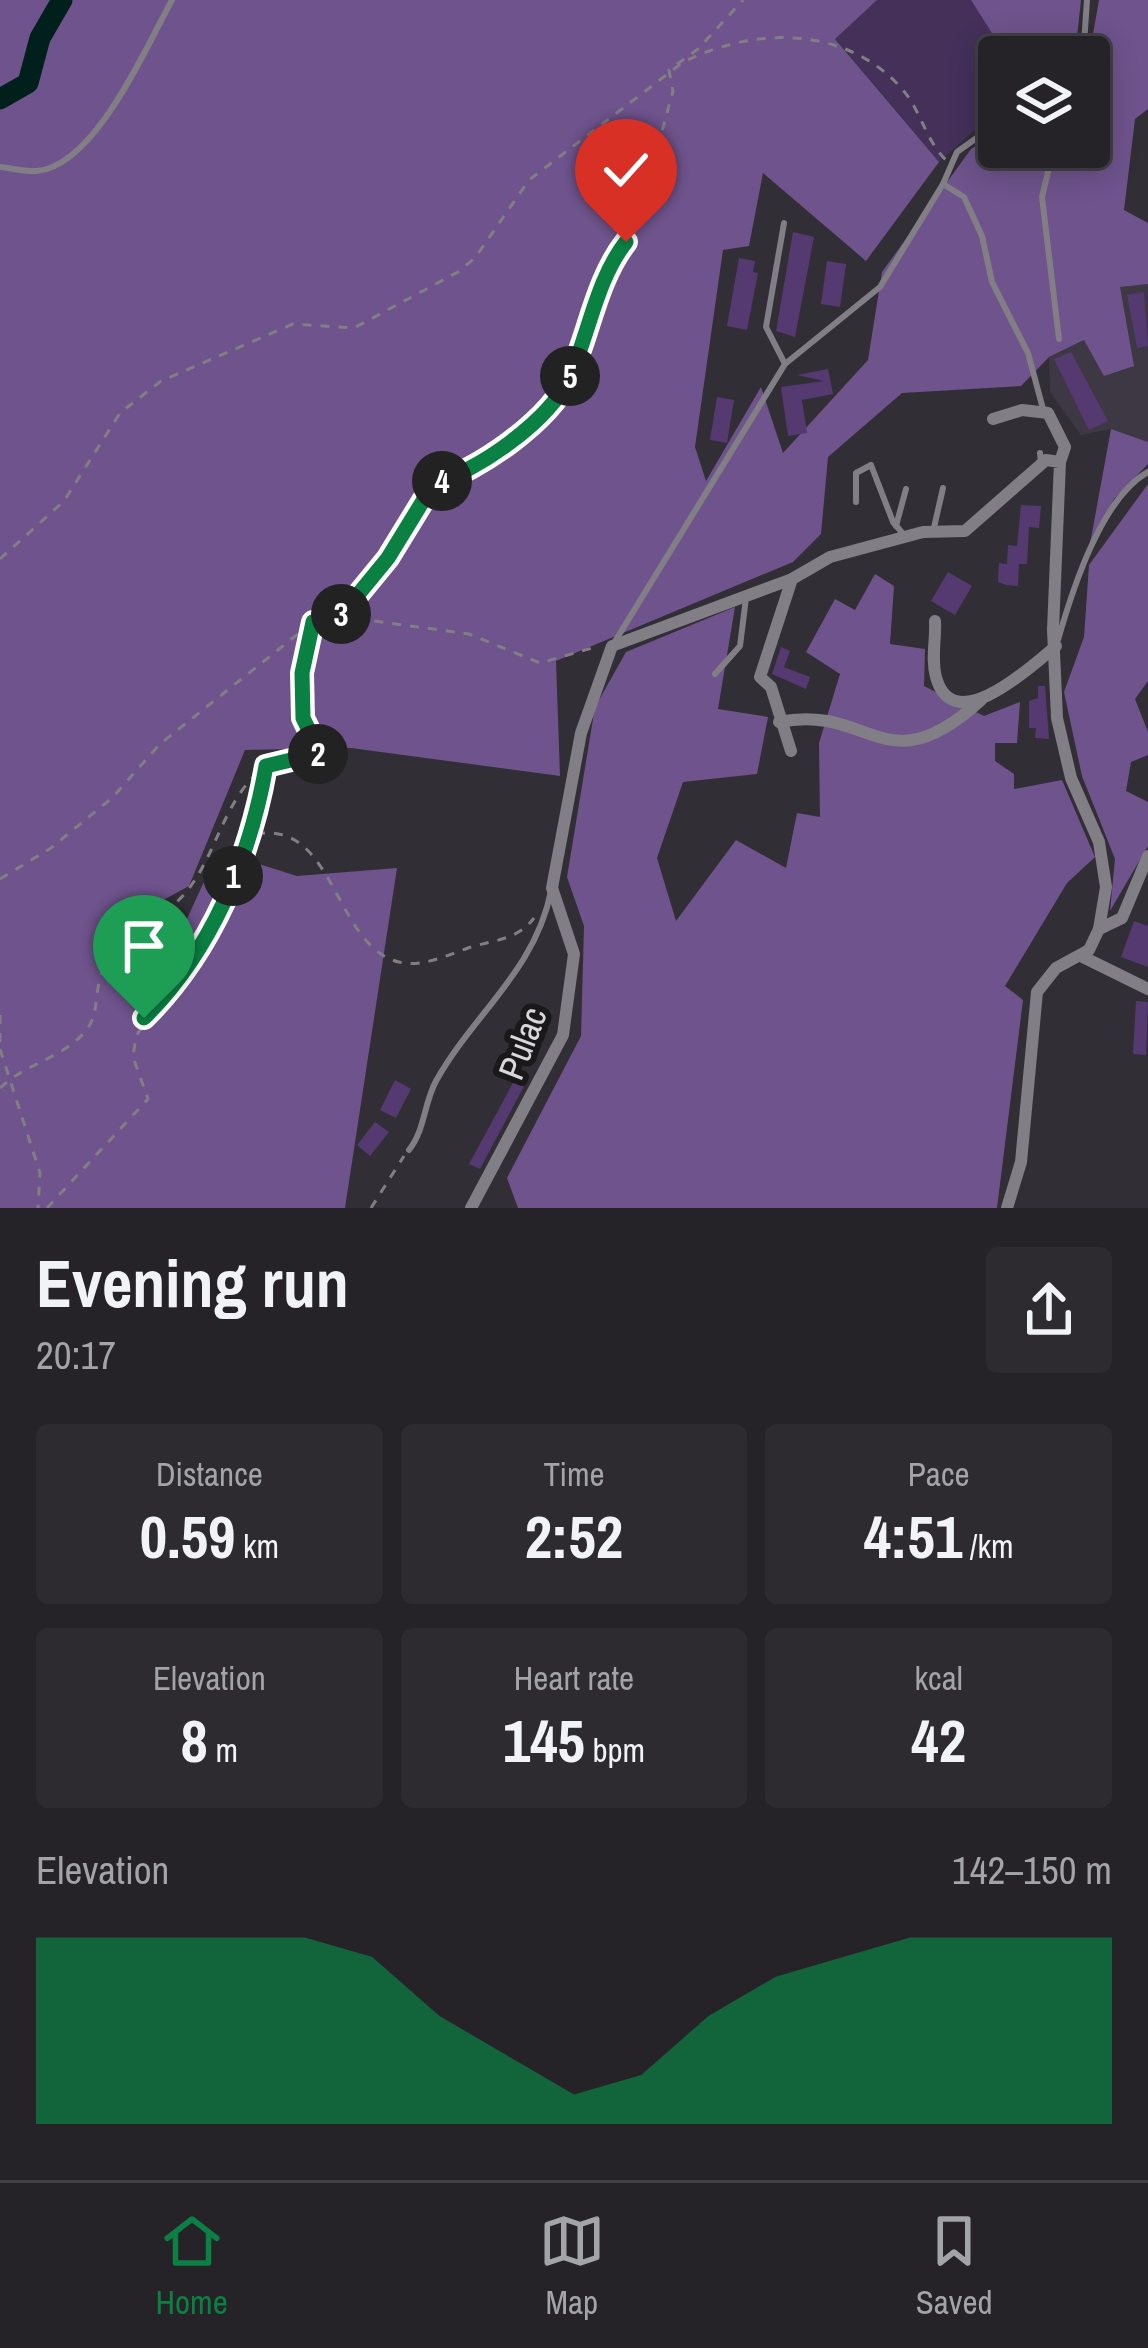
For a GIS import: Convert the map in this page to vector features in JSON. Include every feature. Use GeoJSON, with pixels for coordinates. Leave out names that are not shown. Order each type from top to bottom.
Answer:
{"type":"FeatureCollection","features":[{"type":"Feature","properties":{"kind":"street"},"geometry":{"type":"LineString","coordinates":[[993,419],[1042,409],[1054,418],[1065,447],[1060,461],[1056,646],[1061,743],[1107,873],[1100,929],[1083,957],[1056,968],[1037,992],[1021,1162],[1007,1208]]}},
{"type":"Feature","properties":{"kind":"street"},"geometry":{"type":"LineString","coordinates":[[552,888],[580,733],[613,646],[747,597],[830,557],[901,532],[965,531],[1041,458],[1060,461]]}},
{"type":"Feature","properties":{"kind":"street"},"geometry":{"type":"LineString","coordinates":[[791,751],[771,687],[760,677],[792,579]]}},
{"type":"Feature","properties":{"kind":"street"},"geometry":{"type":"LineString","coordinates":[[935,621],[933,659],[943,693],[957,701],[981,700]]}},
{"type":"Feature","properties":{"kind":"street"},"geometry":{"type":"LineString","coordinates":[[779,722],[811,716],[897,745],[954,725],[1056,646]]}},
{"type":"Feature","properties":{"kind":"street"},"geometry":{"type":"LineString","coordinates":[[1100,929],[1122,918],[1148,856]]}},
{"type":"Feature","properties":{"kind":"street","name":"Pulac"},"geometry":{"type":"LineString","coordinates":[[471,1208],[563,1035],[574,954],[552,888]]}},
{"type":"Feature","properties":{"kind":"street"},"geometry":{"type":"LineString","coordinates":[[1083,957],[1148,989]]}},
{"type":"Feature","properties":{"kind":"lane"},"geometry":{"type":"LineString","coordinates":[[0,167],[38,171],[65,161],[91,139],[172,0]]}},
{"type":"Feature","properties":{"kind":"lane"},"geometry":{"type":"LineString","coordinates":[[1085,36],[1087,0]]}},
{"type":"Feature","properties":{"kind":"lane"},"geometry":{"type":"LineString","coordinates":[[613,646],[785,364],[880,287],[943,184],[957,152],[978,137]]}},
{"type":"Feature","properties":{"kind":"lane"},"geometry":{"type":"LineString","coordinates":[[1049,168],[1042,197],[1059,339]]}},
{"type":"Feature","properties":{"kind":"lane"},"geometry":{"type":"LineString","coordinates":[[943,184],[964,197],[982,236],[992,282],[1028,352],[1042,409]]}},
{"type":"Feature","properties":{"kind":"lane"},"geometry":{"type":"LineString","coordinates":[[784,224],[766,326],[785,364]]}},
{"type":"Feature","properties":{"kind":"lane"},"geometry":{"type":"LineString","coordinates":[[856,502],[856,473],[871,465],[901,532]]}},
{"type":"Feature","properties":{"kind":"lane"},"geometry":{"type":"LineString","coordinates":[[1056,646],[1090,550],[1119,500],[1148,472]]}},
{"type":"Feature","properties":{"kind":"lane"},"geometry":{"type":"LineString","coordinates":[[933,532],[943,488]]}},
{"type":"Feature","properties":{"kind":"lane"},"geometry":{"type":"LineString","coordinates":[[901,532],[906,489]]}},
{"type":"Feature","properties":{"kind":"lane"},"geometry":{"type":"LineString","coordinates":[[715,674],[740,646],[747,597]]}},
{"type":"Feature","properties":{"kind":"lane"},"geometry":{"type":"LineString","coordinates":[[409,1150],[418,1140],[434,1085],[512,983],[543,931],[552,888]]}},
{"type":"Feature","properties":{"kind":"path"},"geometry":{"type":"LineString","coordinates":[[670,74],[743,0]]}},
{"type":"Feature","properties":{"kind":"path"},"geometry":{"type":"LineString","coordinates":[[0,559],[64,501],[120,413],[161,381],[293,324],[354,328],[458,272],[475,258],[529,180],[709,50],[754,38],[828,42],[860,55],[901,87],[952,165]]}},
{"type":"Feature","properties":{"kind":"path"},"geometry":{"type":"LineString","coordinates":[[338,619],[388,558],[434,483],[466,475],[493,458],[568,380],[626,242],[625,195],[658,146],[674,92],[670,74]]}},
{"type":"Feature","properties":{"kind":"path"},"geometry":{"type":"LineString","coordinates":[[0,879],[82,823],[160,744],[313,622],[338,619],[469,634],[540,663],[613,646]]}},
{"type":"Feature","properties":{"kind":"path"},"geometry":{"type":"LineString","coordinates":[[0,1088],[12,1076],[60,1054],[84,1032],[94,1018],[101,971],[121,941],[186,892],[247,781],[266,766],[320,753],[303,718],[302,673],[313,622]]}},
{"type":"Feature","properties":{"kind":"path"},"geometry":{"type":"LineString","coordinates":[[47,1208],[148,1099],[133,1057],[136,1036],[205,938],[254,835],[266,766]]}},
{"type":"Feature","properties":{"kind":"path"},"geometry":{"type":"LineString","coordinates":[[254,835],[267,832],[313,856],[347,917],[378,951],[399,963],[418,963],[523,933],[538,912]]}},
{"type":"Feature","properties":{"kind":"path"},"geometry":{"type":"LineString","coordinates":[[0,1016],[0,1046],[40,1173],[38,1208]]}},
{"type":"Feature","properties":{"kind":"path"},"geometry":{"type":"LineString","coordinates":[[371,1208],[409,1150]]}},
{"type":"Feature","properties":{"kind":"shaded area"},"geometry":{"type":"Polygon","coordinates":[[[0,0],[877,0],[835,39],[939,162],[866,261],[763,173],[749,246],[723,250],[695,447],[706,481],[761,387],[783,453],[868,360],[882,272],[971,149],[978,145],[978,168],[1110,168],[1110,36],[1093,36],[1099,0],[1148,0],[1148,109],[1135,119],[1124,210],[1148,223],[1148,284],[1120,287],[1134,366],[1104,376],[1084,340],[1049,357],[1021,386],[902,393],[828,457],[821,534],[793,562],[556,661],[560,776],[351,748],[245,750],[189,886],[114,927],[125,994],[186,921],[218,851],[297,876],[397,868],[345,1208],[0,1208],[0,0]]]}},
{"type":"Feature","properties":{"kind":"shaded area"},"geometry":{"type":"Polygon","coordinates":[[[877,0],[971,0],[994,36],[978,36],[978,127],[939,162],[835,38],[877,0]]]}},
{"type":"Feature","properties":{"kind":"shaded area"},"geometry":{"type":"Polygon","coordinates":[[[971,0],[1081,0],[1077,36],[994,36],[971,0]]]}},
{"type":"Feature","properties":{"kind":"shaded area"},"geometry":{"type":"Polygon","coordinates":[[[1148,284],[1148,442],[1111,429],[1081,435],[1050,392],[1049,357],[1085,340],[1120,287],[1148,284]]]}},
{"type":"Feature","properties":{"kind":"shaded area"},"geometry":{"type":"Polygon","coordinates":[[[1111,429],[1148,442],[1148,464],[1114,499],[1090,544],[1111,429]]]}},
{"type":"Feature","properties":{"kind":"shaded area"},"geometry":{"type":"Polygon","coordinates":[[[1148,484],[1148,681],[1135,699],[1148,732],[1148,755],[1131,762],[1126,791],[1148,802],[1148,846],[1110,911],[1115,859],[1082,776],[1064,692],[1084,637],[1089,565],[1148,484]]]}},
{"type":"Feature","properties":{"kind":"shaded area"},"geometry":{"type":"Polygon","coordinates":[[[875,574],[894,586],[890,644],[925,649],[924,686],[984,716],[1020,702],[1017,743],[995,743],[995,761],[1014,774],[1014,789],[1062,780],[1095,857],[1067,883],[1005,986],[1023,1000],[997,1208],[518,1208],[507,1178],[581,1036],[584,926],[567,877],[595,707],[626,652],[735,607],[718,709],[768,717],[757,774],[683,782],[657,858],[676,921],[736,840],[786,868],[797,813],[820,817],[819,743],[840,674],[806,652],[835,599],[855,610],[875,574]]]}},
{"type":"Feature","properties":{"kind":"building"},"geometry":{"type":"Polygon","coordinates":[[[793,232],[814,237],[795,337],[776,331],[793,232]]]}},
{"type":"Feature","properties":{"kind":"building"},"geometry":{"type":"Polygon","coordinates":[[[739,258],[755,261],[753,272],[758,273],[747,330],[727,326],[739,258]]]}},
{"type":"Feature","properties":{"kind":"building"},"geometry":{"type":"Polygon","coordinates":[[[827,261],[846,264],[840,307],[821,304],[827,261]]]}},
{"type":"Feature","properties":{"kind":"building"},"geometry":{"type":"Polygon","coordinates":[[[1144,292],[1148,346],[1137,348],[1127,295],[1144,292]]]}},
{"type":"Feature","properties":{"kind":"building"},"geometry":{"type":"Polygon","coordinates":[[[1071,352],[1108,421],[1089,430],[1054,359],[1071,352]]]}},
{"type":"Feature","properties":{"kind":"building"},"geometry":{"type":"Polygon","coordinates":[[[828,369],[833,394],[802,400],[807,433],[788,436],[781,387],[824,381],[797,375],[828,369]]]}},
{"type":"Feature","properties":{"kind":"building"},"geometry":{"type":"Polygon","coordinates":[[[717,397],[734,400],[727,443],[710,440],[717,397]]]}},
{"type":"Feature","properties":{"kind":"building"},"geometry":{"type":"Polygon","coordinates":[[[1021,505],[1041,506],[1039,528],[1029,527],[1027,564],[1019,564],[1018,586],[1006,585],[998,582],[999,563],[1007,564],[1008,545],[1017,546],[1021,505]]]}},
{"type":"Feature","properties":{"kind":"building"},"geometry":{"type":"Polygon","coordinates":[[[948,572],[972,586],[955,615],[931,601],[948,572]]]}},
{"type":"Feature","properties":{"kind":"building"},"geometry":{"type":"Polygon","coordinates":[[[781,647],[790,651],[784,667],[810,677],[806,689],[772,674],[781,647]]]}},
{"type":"Feature","properties":{"kind":"building"},"geometry":{"type":"Polygon","coordinates":[[[1038,686],[1045,686],[1049,739],[1035,738],[1036,728],[1029,728],[1029,701],[1038,698],[1038,686]]]}},
{"type":"Feature","properties":{"kind":"building"},"geometry":{"type":"Polygon","coordinates":[[[1134,921],[1148,926],[1148,967],[1121,957],[1134,921]]]}},
{"type":"Feature","properties":{"kind":"building"},"geometry":{"type":"Polygon","coordinates":[[[1136,1001],[1148,1002],[1146,1055],[1133,1054],[1136,1001]]]}},
{"type":"Feature","properties":{"kind":"building"},"geometry":{"type":"Polygon","coordinates":[[[395,1080],[411,1089],[396,1118],[380,1110],[395,1080]]]}},
{"type":"Feature","properties":{"kind":"building"},"geometry":{"type":"Polygon","coordinates":[[[514,1081],[524,1086],[480,1169],[469,1164],[514,1081]]]}},
{"type":"Feature","properties":{"kind":"building"},"geometry":{"type":"Polygon","coordinates":[[[375,1122],[389,1132],[370,1156],[357,1145],[375,1122]]]}},
{"type":"Feature","properties":{"kind":"waterway"},"geometry":{"type":"LineString","coordinates":[[0,99],[28,83],[40,38],[62,0]]}},
{"type":"Feature","properties":{"kind":"route"},"geometry":{"type":"LineString","coordinates":[[144,1018],[181,978],[205,938],[254,835],[266,766],[320,753],[303,718],[302,673],[313,622],[338,619],[379,572],[434,483],[466,475],[493,458],[556,398],[626,242]]}}]}
